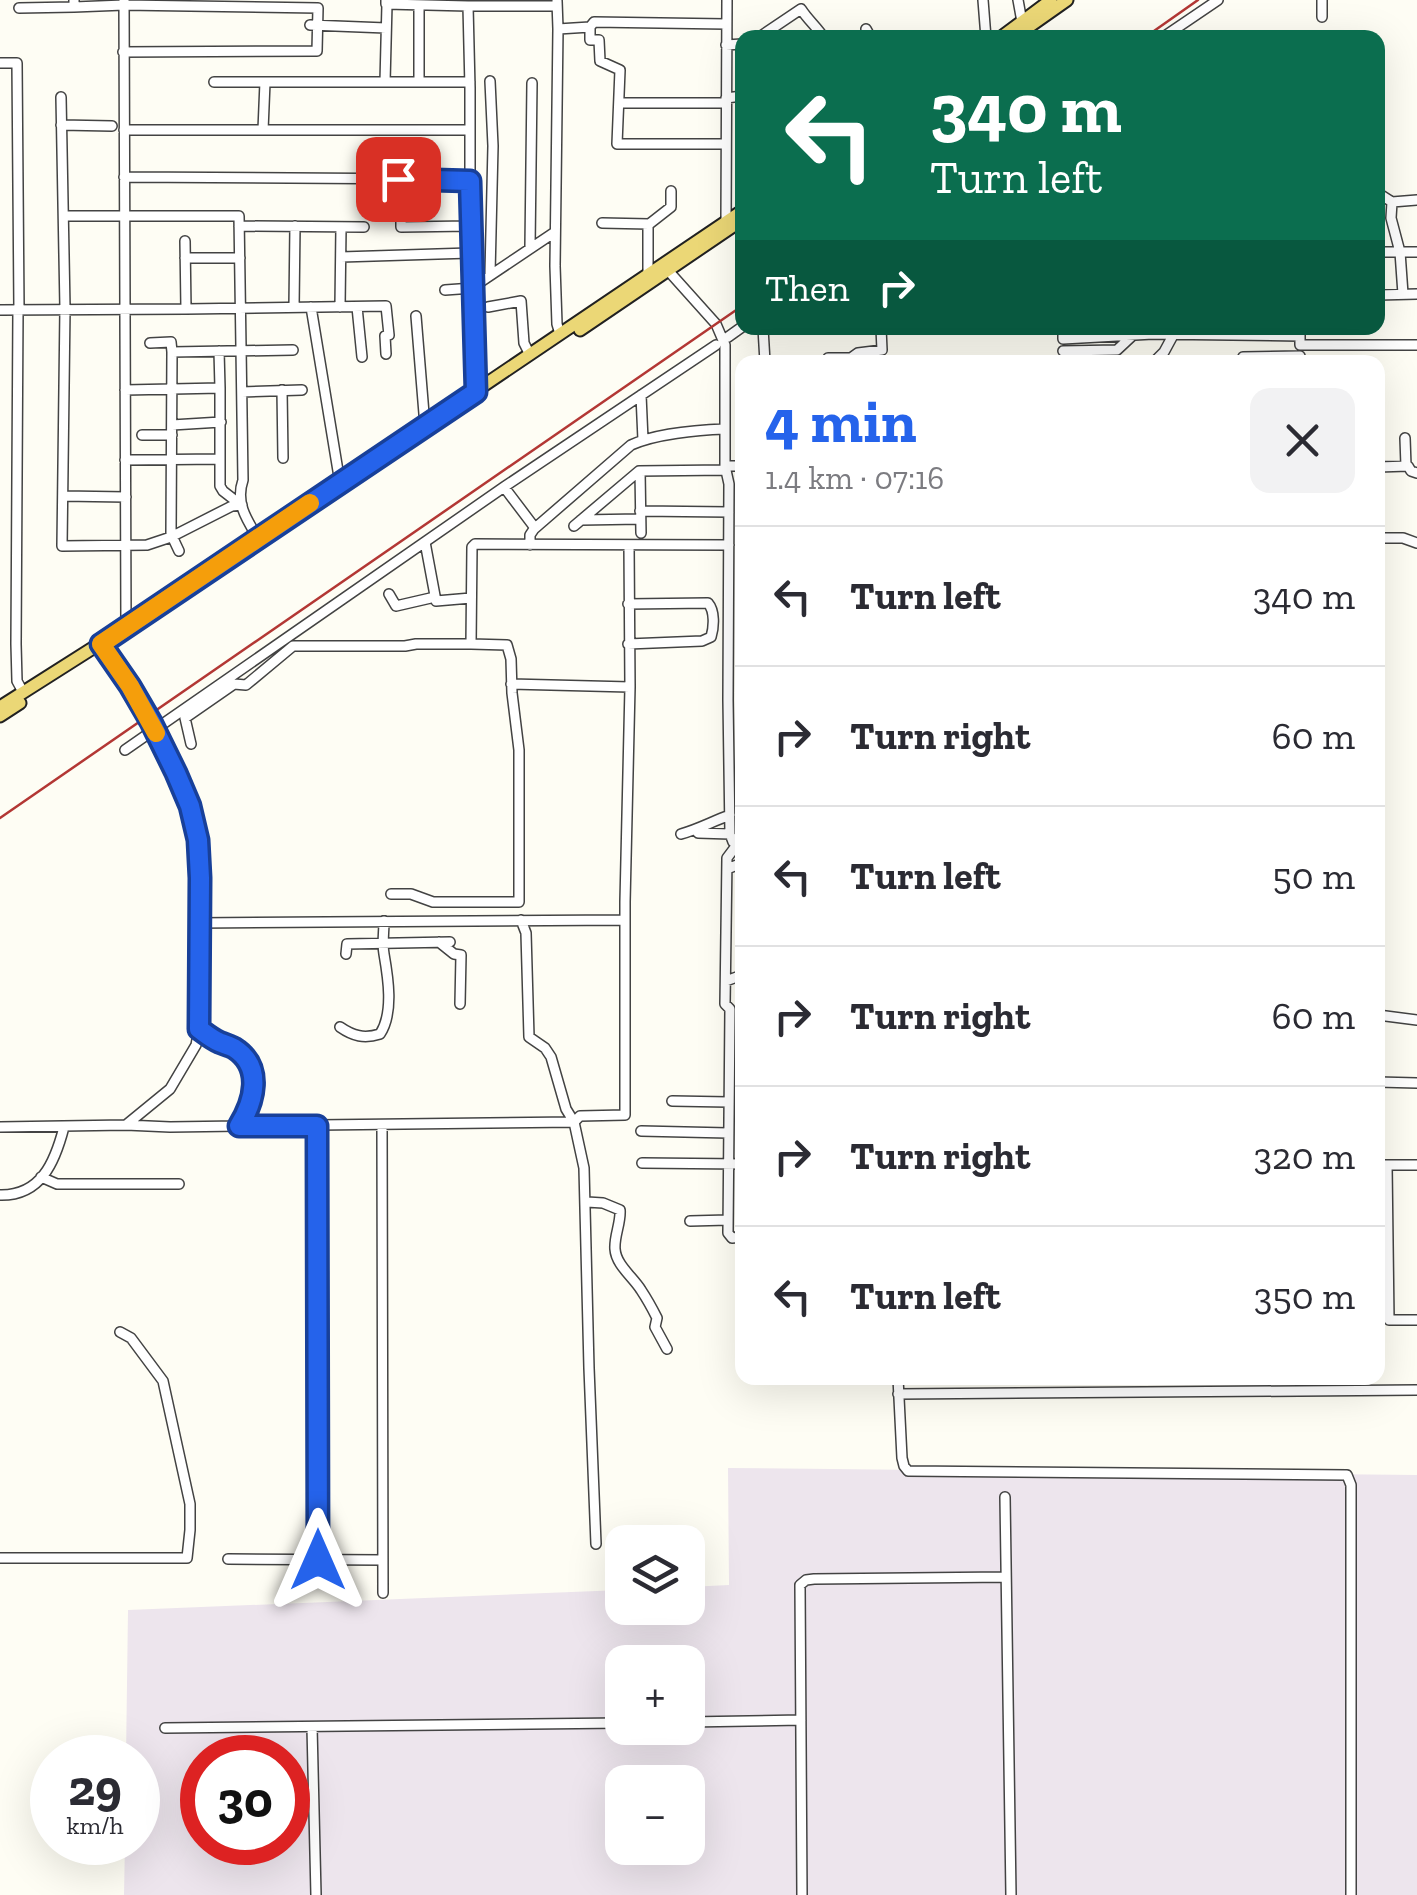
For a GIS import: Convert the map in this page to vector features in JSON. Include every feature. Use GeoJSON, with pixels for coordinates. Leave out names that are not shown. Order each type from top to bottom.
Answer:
{"type":"FeatureCollection","features":[{"type":"Feature","properties":{"kind":"main road"},"geometry":{"type":"LineString","coordinates":[[1011,30],[1051,0]]}},
{"type":"Feature","properties":{"kind":"main road"},"geometry":{"type":"LineString","coordinates":[[1024,30],[1067,0]]}},
{"type":"Feature","properties":{"kind":"main road"},"geometry":{"type":"LineString","coordinates":[[0,708],[103,646],[249,549],[648,273],[666,267],[735,215]]}},
{"type":"Feature","properties":{"kind":"main road"},"geometry":{"type":"LineString","coordinates":[[0,708],[103,646],[126,627],[249,549],[258,538],[735,224]]}},
{"type":"Feature","properties":{"kind":"street"},"geometry":{"type":"LineString","coordinates":[[726,0],[726,222]]}},
{"type":"Feature","properties":{"kind":"street"},"geometry":{"type":"LineString","coordinates":[[984,0],[986,30]]}},
{"type":"Feature","properties":{"kind":"street"},"geometry":{"type":"LineString","coordinates":[[1018,0],[1022,22]]}},
{"type":"Feature","properties":{"kind":"street"},"geometry":{"type":"LineString","coordinates":[[1174,30],[1218,0]]}},
{"type":"Feature","properties":{"kind":"street"},"geometry":{"type":"LineString","coordinates":[[1322,0],[1322,17]]}},
{"type":"Feature","properties":{"kind":"street"},"geometry":{"type":"LineString","coordinates":[[124,2],[126,627]]}},
{"type":"Feature","properties":{"kind":"street"},"geometry":{"type":"LineString","coordinates":[[19,8],[124,2],[262,3],[318,8],[314,25],[317,51],[124,52]]}},
{"type":"Feature","properties":{"kind":"street"},"geometry":{"type":"LineString","coordinates":[[386,82],[386,2],[468,6],[557,3],[555,232],[560,334]]}},
{"type":"Feature","properties":{"kind":"street"},"geometry":{"type":"LineString","coordinates":[[767,30],[798,4],[820,30]]}},
{"type":"Feature","properties":{"kind":"street"},"geometry":{"type":"LineString","coordinates":[[419,5],[419,82]]}},
{"type":"Feature","properties":{"kind":"street"},"geometry":{"type":"LineString","coordinates":[[468,6],[470,253],[476,392]]}},
{"type":"Feature","properties":{"kind":"street"},"geometry":{"type":"LineString","coordinates":[[725,144],[618,144],[620,70],[600,61],[599,40],[590,40],[590,27],[594,22],[726,24]]}},
{"type":"Feature","properties":{"kind":"street"},"geometry":{"type":"LineString","coordinates":[[314,25],[386,28]]}},
{"type":"Feature","properties":{"kind":"street"},"geometry":{"type":"LineString","coordinates":[[558,29],[590,27]]}},
{"type":"Feature","properties":{"kind":"street"},"geometry":{"type":"LineString","coordinates":[[726,45],[735,44]]}},
{"type":"Feature","properties":{"kind":"street"},"geometry":{"type":"LineString","coordinates":[[0,63],[17,63],[16,644],[17,681],[23,692]]}},
{"type":"Feature","properties":{"kind":"street"},"geometry":{"type":"LineString","coordinates":[[490,81],[490,274]]}},
{"type":"Feature","properties":{"kind":"street"},"geometry":{"type":"LineString","coordinates":[[214,82],[470,82]]}},
{"type":"Feature","properties":{"kind":"street"},"geometry":{"type":"LineString","coordinates":[[262,130],[264,82]]}},
{"type":"Feature","properties":{"kind":"street"},"geometry":{"type":"LineString","coordinates":[[530,247],[532,83]]}},
{"type":"Feature","properties":{"kind":"street"},"geometry":{"type":"LineString","coordinates":[[62,97],[62,546],[141,546],[172,537],[232,506],[242,506]]}},
{"type":"Feature","properties":{"kind":"street"},"geometry":{"type":"LineString","coordinates":[[618,103],[735,98]]}},
{"type":"Feature","properties":{"kind":"street"},"geometry":{"type":"LineString","coordinates":[[62,125],[112,126]]}},
{"type":"Feature","properties":{"kind":"street"},"geometry":{"type":"LineString","coordinates":[[124,130],[470,130]]}},
{"type":"Feature","properties":{"kind":"street"},"geometry":{"type":"LineString","coordinates":[[124,178],[470,181]]}},
{"type":"Feature","properties":{"kind":"street"},"geometry":{"type":"LineString","coordinates":[[602,223],[649,224],[671,207],[672,190]]}},
{"type":"Feature","properties":{"kind":"street"},"geometry":{"type":"LineString","coordinates":[[401,197],[401,226],[470,226]]}},
{"type":"Feature","properties":{"kind":"street"},"geometry":{"type":"LineString","coordinates":[[1385,198],[1392,202]]}},
{"type":"Feature","properties":{"kind":"street"},"geometry":{"type":"LineString","coordinates":[[1385,202],[1417,200]]}},
{"type":"Feature","properties":{"kind":"street"},"geometry":{"type":"LineString","coordinates":[[1392,202],[1403,294]]}},
{"type":"Feature","properties":{"kind":"street"},"geometry":{"type":"LineString","coordinates":[[64,216],[239,216],[243,480],[240,490],[245,515],[258,538]]}},
{"type":"Feature","properties":{"kind":"street"},"geometry":{"type":"LineString","coordinates":[[648,273],[649,224]]}},
{"type":"Feature","properties":{"kind":"street"},"geometry":{"type":"LineString","coordinates":[[239,226],[364,227]]}},
{"type":"Feature","properties":{"kind":"street"},"geometry":{"type":"LineString","coordinates":[[294,307],[295,226]]}},
{"type":"Feature","properties":{"kind":"street"},"geometry":{"type":"LineString","coordinates":[[340,307],[342,226]]}},
{"type":"Feature","properties":{"kind":"street"},"geometry":{"type":"LineString","coordinates":[[444,290],[473,288],[555,232]]}},
{"type":"Feature","properties":{"kind":"street"},"geometry":{"type":"LineString","coordinates":[[185,241],[186,308]]}},
{"type":"Feature","properties":{"kind":"street"},"geometry":{"type":"LineString","coordinates":[[1385,252],[1417,252]]}},
{"type":"Feature","properties":{"kind":"street"},"geometry":{"type":"LineString","coordinates":[[341,257],[470,253]]}},
{"type":"Feature","properties":{"kind":"street"},"geometry":{"type":"LineString","coordinates":[[186,258],[240,258]]}},
{"type":"Feature","properties":{"kind":"street"},"geometry":{"type":"LineString","coordinates":[[666,267],[716,324],[725,345],[730,834],[735,842]]}},
{"type":"Feature","properties":{"kind":"street"},"geometry":{"type":"LineString","coordinates":[[1385,295],[1417,294]]}},
{"type":"Feature","properties":{"kind":"street"},"geometry":{"type":"LineString","coordinates":[[488,307],[521,300],[524,343],[530,355]]}},
{"type":"Feature","properties":{"kind":"street"},"geometry":{"type":"LineString","coordinates":[[356,306],[362,357]]}},
{"type":"Feature","properties":{"kind":"street"},"geometry":{"type":"LineString","coordinates":[[0,310],[386,306],[386,354]]}},
{"type":"Feature","properties":{"kind":"street"},"geometry":{"type":"LineString","coordinates":[[311,307],[342,485]]}},
{"type":"Feature","properties":{"kind":"street"},"geometry":{"type":"LineString","coordinates":[[416,316],[426,426]]}},
{"type":"Feature","properties":{"kind":"street"},"geometry":{"type":"LineString","coordinates":[[728,337],[735,332]]}},
{"type":"Feature","properties":{"kind":"street"},"geometry":{"type":"LineString","coordinates":[[856,355],[882,350],[881,335]]}},
{"type":"Feature","properties":{"kind":"street"},"geometry":{"type":"LineString","coordinates":[[1062,355],[1063,335]]}},
{"type":"Feature","properties":{"kind":"street"},"geometry":{"type":"LineString","coordinates":[[1063,345],[1141,335]]}},
{"type":"Feature","properties":{"kind":"street"},"geometry":{"type":"LineString","coordinates":[[1236,335],[1300,345],[1417,345]]}},
{"type":"Feature","properties":{"kind":"street"},"geometry":{"type":"LineString","coordinates":[[150,342],[172,342],[172,537],[178,551]]}},
{"type":"Feature","properties":{"kind":"street"},"geometry":{"type":"LineString","coordinates":[[125,750],[716,344]]}},
{"type":"Feature","properties":{"kind":"street"},"geometry":{"type":"LineString","coordinates":[[1253,355],[1300,345]]}},
{"type":"Feature","properties":{"kind":"street"},"geometry":{"type":"LineString","coordinates":[[172,352],[293,350]]}},
{"type":"Feature","properties":{"kind":"street"},"geometry":{"type":"LineString","coordinates":[[219,351],[220,486],[242,506]]}},
{"type":"Feature","properties":{"kind":"street"},"geometry":{"type":"LineString","coordinates":[[264,351],[264,365]]}},
{"type":"Feature","properties":{"kind":"street"},"geometry":{"type":"LineString","coordinates":[[125,390],[220,388]]}},
{"type":"Feature","properties":{"kind":"street"},"geometry":{"type":"LineString","coordinates":[[282,390],[283,458]]}},
{"type":"Feature","properties":{"kind":"street"},"geometry":{"type":"LineString","coordinates":[[242,392],[302,390]]}},
{"type":"Feature","properties":{"kind":"street"},"geometry":{"type":"LineString","coordinates":[[642,395],[643,440]]}},
{"type":"Feature","properties":{"kind":"street"},"geometry":{"type":"LineString","coordinates":[[142,435],[221,424],[242,426]]}},
{"type":"Feature","properties":{"kind":"street"},"geometry":{"type":"LineString","coordinates":[[530,545],[530,535],[536,528],[630,445],[724,429]]}},
{"type":"Feature","properties":{"kind":"street"},"geometry":{"type":"LineString","coordinates":[[1405,438],[1406,466]]}},
{"type":"Feature","properties":{"kind":"street"},"geometry":{"type":"LineString","coordinates":[[125,460],[220,459]]}},
{"type":"Feature","properties":{"kind":"street"},"geometry":{"type":"LineString","coordinates":[[1385,467],[1406,466],[1417,473]]}},
{"type":"Feature","properties":{"kind":"street"},"geometry":{"type":"LineString","coordinates":[[729,512],[640,515],[577,523],[640,470],[735,467]]}},
{"type":"Feature","properties":{"kind":"street"},"geometry":{"type":"LineString","coordinates":[[640,470],[641,532]]}},
{"type":"Feature","properties":{"kind":"street"},"geometry":{"type":"LineString","coordinates":[[504,487],[536,528]]}},
{"type":"Feature","properties":{"kind":"street"},"geometry":{"type":"LineString","coordinates":[[63,496],[126,497]]}},
{"type":"Feature","properties":{"kind":"street"},"geometry":{"type":"LineString","coordinates":[[1385,538],[1404,538],[1417,548]]}},
{"type":"Feature","properties":{"kind":"street"},"geometry":{"type":"LineString","coordinates":[[425,542],[436,601],[472,598]]}},
{"type":"Feature","properties":{"kind":"street"},"geometry":{"type":"LineString","coordinates":[[471,644],[475,544],[729,545]]}},
{"type":"Feature","properties":{"kind":"street"},"geometry":{"type":"LineString","coordinates":[[0,1128],[574,1122],[580,1116],[625,1116],[628,545]]}},
{"type":"Feature","properties":{"kind":"street"},"geometry":{"type":"LineString","coordinates":[[389,594],[396,606],[435,597]]}},
{"type":"Feature","properties":{"kind":"street"},"geometry":{"type":"LineString","coordinates":[[628,604],[708,603],[712,610],[712,633],[708,640],[628,644]]}},
{"type":"Feature","properties":{"kind":"street"},"geometry":{"type":"LineString","coordinates":[[191,744],[185,718],[234,684],[246,685],[293,646],[507,645],[519,750],[519,902],[432,902],[411,894],[390,894]]}},
{"type":"Feature","properties":{"kind":"street"},"geometry":{"type":"LineString","coordinates":[[103,646],[151,722],[190,806],[198,840],[200,878],[196,1045],[170,1089],[126,1125]]}},
{"type":"Feature","properties":{"kind":"street"},"geometry":{"type":"LineString","coordinates":[[512,684],[630,688]]}},
{"type":"Feature","properties":{"kind":"street"},"geometry":{"type":"LineString","coordinates":[[728,700],[735,700]]}},
{"type":"Feature","properties":{"kind":"street"},"geometry":{"type":"LineString","coordinates":[[730,814],[684,833],[730,834]]}},
{"type":"Feature","properties":{"kind":"street"},"geometry":{"type":"LineString","coordinates":[[735,853],[727,858],[725,1004],[730,1009],[728,1233],[735,1238]]}},
{"type":"Feature","properties":{"kind":"street"},"geometry":{"type":"LineString","coordinates":[[727,869],[735,866]]}},
{"type":"Feature","properties":{"kind":"street"},"geometry":{"type":"LineString","coordinates":[[521,920],[526,934],[529,1038],[551,1058],[566,1109],[574,1122],[584,1168],[596,1544]]}},
{"type":"Feature","properties":{"kind":"street"},"geometry":{"type":"LineString","coordinates":[[198,923],[625,920]]}},
{"type":"Feature","properties":{"kind":"street"},"geometry":{"type":"LineString","coordinates":[[340,1027],[364,1037],[380,1034],[385,1026],[388,983],[384,922]]}},
{"type":"Feature","properties":{"kind":"street"},"geometry":{"type":"LineString","coordinates":[[346,954],[347,944],[444,942],[454,954],[460,955],[460,1004]]}},
{"type":"Feature","properties":{"kind":"street"},"geometry":{"type":"LineString","coordinates":[[726,981],[735,978]]}},
{"type":"Feature","properties":{"kind":"street"},"geometry":{"type":"LineString","coordinates":[[1385,1016],[1417,1020]]}},
{"type":"Feature","properties":{"kind":"street"},"geometry":{"type":"LineString","coordinates":[[199,1029],[234,1048],[252,1072],[250,1108],[239,1126]]}},
{"type":"Feature","properties":{"kind":"street"},"geometry":{"type":"LineString","coordinates":[[729,1069],[735,1069]]}},
{"type":"Feature","properties":{"kind":"street"},"geometry":{"type":"LineString","coordinates":[[1385,1082],[1417,1083]]}},
{"type":"Feature","properties":{"kind":"street"},"geometry":{"type":"LineString","coordinates":[[672,1102],[728,1102]]}},
{"type":"Feature","properties":{"kind":"street"},"geometry":{"type":"LineString","coordinates":[[382,1125],[383,1593]]}},
{"type":"Feature","properties":{"kind":"street"},"geometry":{"type":"LineString","coordinates":[[317,1126],[318,1579]]}},
{"type":"Feature","properties":{"kind":"street"},"geometry":{"type":"LineString","coordinates":[[0,1194],[20,1194],[35,1185],[57,1153],[64,1127]]}},
{"type":"Feature","properties":{"kind":"street"},"geometry":{"type":"LineString","coordinates":[[641,1131],[728,1133]]}},
{"type":"Feature","properties":{"kind":"street"},"geometry":{"type":"LineString","coordinates":[[642,1163],[735,1164]]}},
{"type":"Feature","properties":{"kind":"street"},"geometry":{"type":"LineString","coordinates":[[1385,1165],[1417,1165]]}},
{"type":"Feature","properties":{"kind":"street"},"geometry":{"type":"LineString","coordinates":[[42,1177],[58,1184],[179,1184]]}},
{"type":"Feature","properties":{"kind":"street"},"geometry":{"type":"LineString","coordinates":[[586,1202],[620,1210],[617,1260],[657,1318],[656,1328],[667,1349]]}},
{"type":"Feature","properties":{"kind":"street"},"geometry":{"type":"LineString","coordinates":[[690,1220],[728,1220]]}},
{"type":"Feature","properties":{"kind":"street"},"geometry":{"type":"LineString","coordinates":[[1385,1320],[1417,1320]]}},
{"type":"Feature","properties":{"kind":"street"},"geometry":{"type":"LineString","coordinates":[[0,1558],[187,1558],[190,1504],[163,1381],[131,1338],[120,1332]]}},
{"type":"Feature","properties":{"kind":"street"},"geometry":{"type":"LineString","coordinates":[[898,1385],[902,1458],[908,1471],[1346,1476],[1351,1485],[1351,1895]]}},
{"type":"Feature","properties":{"kind":"street"},"geometry":{"type":"LineString","coordinates":[[898,1394],[1417,1390]]}},
{"type":"Feature","properties":{"kind":"street"},"geometry":{"type":"LineString","coordinates":[[1005,1497],[1011,1895]]}},
{"type":"Feature","properties":{"kind":"street"},"geometry":{"type":"LineString","coordinates":[[228,1559],[383,1560]]}},
{"type":"Feature","properties":{"kind":"street"},"geometry":{"type":"LineString","coordinates":[[802,1895],[800,1585],[806,1580],[1006,1577]]}},
{"type":"Feature","properties":{"kind":"street"},"geometry":{"type":"LineString","coordinates":[[705,1722],[801,1720]]}},
{"type":"Feature","properties":{"kind":"street"},"geometry":{"type":"LineString","coordinates":[[165,1728],[605,1722]]}},
{"type":"Feature","properties":{"kind":"street"},"geometry":{"type":"LineString","coordinates":[[312,1726],[316,1895]]}},
{"type":"Feature","properties":{"kind":"shaded area"},"geometry":{"type":"Polygon","coordinates":[[[728,1468],[1417,1475],[1417,1895],[124,1895],[125,1865],[160,1865],[160,1735],[126,1735],[128,1610],[605,1591],[605,1625],[705,1625],[705,1586],[729,1585],[728,1468]]]}},
{"type":"Feature","properties":{"kind":"railway"},"geometry":{"type":"LineString","coordinates":[[1155,30],[1198,0]]}},
{"type":"Feature","properties":{"kind":"railway"},"geometry":{"type":"LineString","coordinates":[[0,818],[735,311]]}},
{"type":"Feature","properties":{"kind":"slow traffic"},"geometry":{"type":"LineString","coordinates":[[156,733],[101,644],[310,503]]}},
{"type":"Feature","properties":{"kind":"route"},"geometry":{"type":"LineString","coordinates":[[318,1560],[317,1126],[239,1126],[250,1108],[252,1072],[234,1048],[199,1029],[200,878],[198,840],[190,806],[151,722],[101,644],[476,392],[470,181],[398,179]]}}]}
